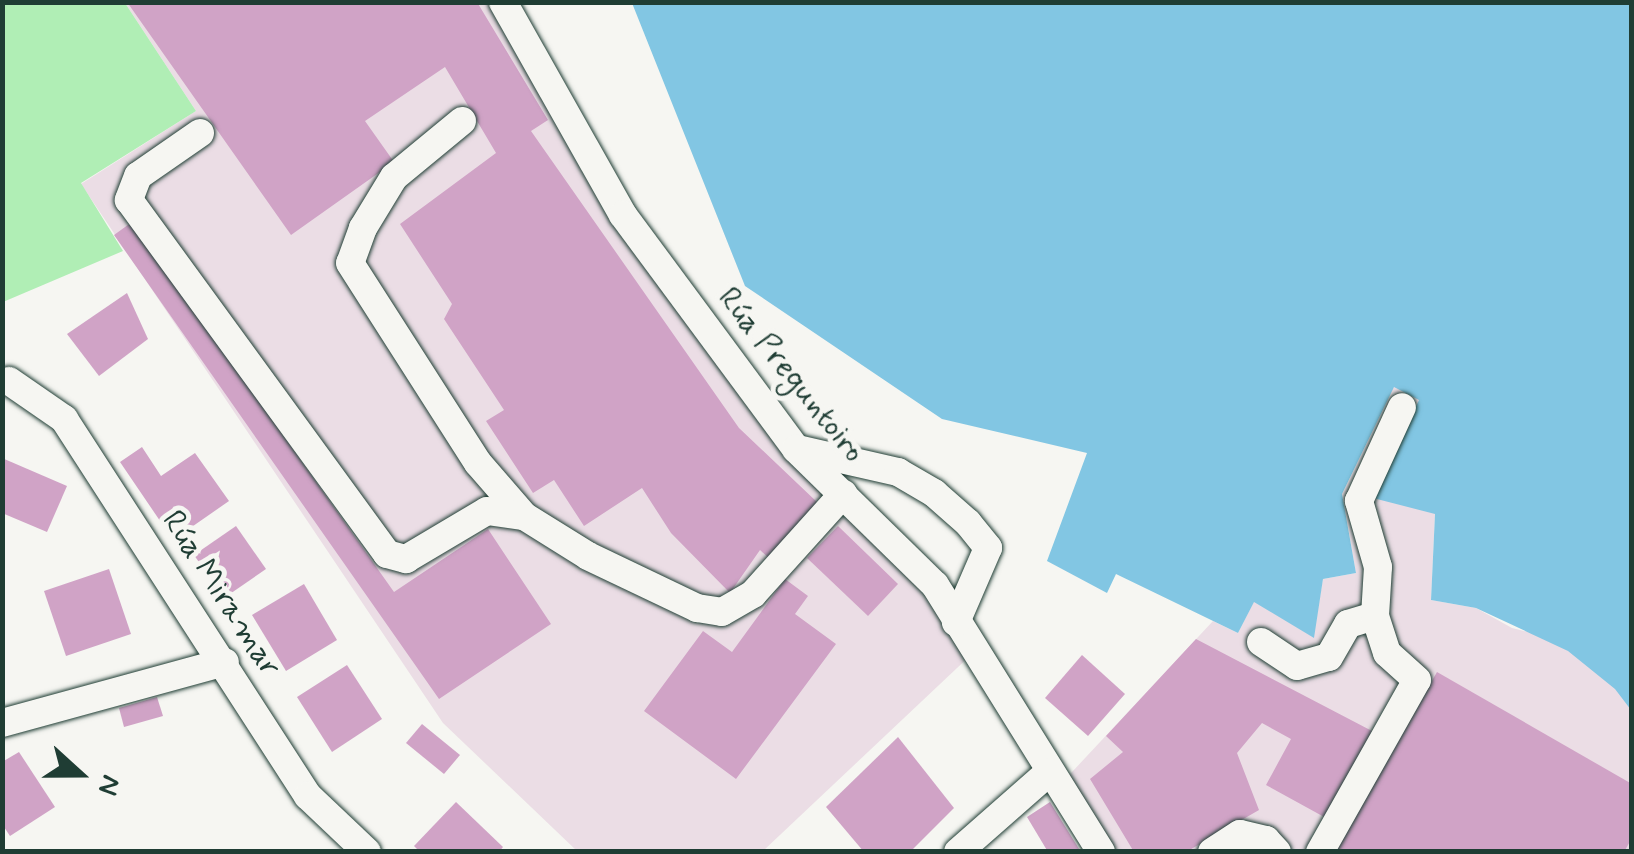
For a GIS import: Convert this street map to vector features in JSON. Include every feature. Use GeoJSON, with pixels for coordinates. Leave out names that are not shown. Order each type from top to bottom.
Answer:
{"type":"FeatureCollection","features":[{"type":"Feature","properties":{"kind":"street","name":"Rúa Preguntoiro"},"geometry":{"type":"LineString","coordinates":[[502,2],[623,215],[796,449],[936,585],[1100,852]]}},
{"type":"Feature","properties":{"kind":"street"},"geometry":{"type":"LineString","coordinates":[[462,120],[394,177],[363,228],[350,263],[478,463],[524,516],[588,556],[698,608],[722,612],[754,594],[843,494]]}},
{"type":"Feature","properties":{"kind":"street"},"geometry":{"type":"LineString","coordinates":[[200,133],[138,176],[129,200],[387,554],[406,559],[487,511],[524,516]]}},
{"type":"Feature","properties":{"kind":"street","name":"Rúa Miramar"},"geometry":{"type":"LineString","coordinates":[[5,375],[64,418],[308,796],[366,852]]}},
{"type":"Feature","properties":{"kind":"street"},"geometry":{"type":"LineString","coordinates":[[1320,852],[1417,680],[1387,654],[1375,616],[1378,568],[1360,501],[1402,407]]}},
{"type":"Feature","properties":{"kind":"street"},"geometry":{"type":"LineString","coordinates":[[796,449],[898,472],[934,493],[968,523],[988,548],[956,622]]}},
{"type":"Feature","properties":{"kind":"street"},"geometry":{"type":"LineString","coordinates":[[1261,642],[1298,666],[1330,657],[1348,624],[1375,616]]}},
{"type":"Feature","properties":{"kind":"street"},"geometry":{"type":"LineString","coordinates":[[2,723],[225,662]]}},
{"type":"Feature","properties":{"kind":"street"},"geometry":{"type":"LineString","coordinates":[[958,852],[1048,772]]}},
{"type":"Feature","properties":{"kind":"street"},"geometry":{"type":"LineString","coordinates":[[1212,852],[1240,834],[1266,840],[1277,852]]}},
{"type":"Feature","properties":{"kind":"shaded area"},"geometry":{"type":"Polygon","coordinates":[[[125,3],[503,3],[607,186],[796,449],[909,559],[974,652],[763,851],[577,851],[443,723],[81,184],[196,111],[125,3]]]}},
{"type":"Feature","properties":{"kind":"shaded area"},"geometry":{"type":"Polygon","coordinates":[[[1394,386],[1419,399],[1435,514],[1431,600],[1476,608],[1512,628],[1631,657],[1631,851],[1101,851],[1058,787],[1213,621],[1238,633],[1254,601],[1313,637],[1323,579],[1356,573],[1342,494],[1394,386]]]}},
{"type":"Feature","properties":{"kind":"green space"},"geometry":{"type":"Polygon","coordinates":[[[3,3],[125,3],[196,111],[81,183],[123,251],[3,302],[3,3]]]}},
{"type":"Feature","properties":{"kind":"water"},"geometry":{"type":"Polygon","coordinates":[[[632,3],[1631,3],[1631,710],[1615,689],[1568,651],[1476,608],[1431,600],[1435,514],[1373,498],[1419,400],[1394,387],[1342,494],[1356,573],[1323,579],[1314,638],[1254,602],[1238,633],[1116,574],[1107,593],[1047,561],[1087,453],[942,419],[745,286],[632,3]]]}},
{"type":"Feature","properties":{"kind":"building"},"geometry":{"type":"Polygon","coordinates":[[[127,2],[477,2],[548,120],[531,131],[739,428],[818,503],[773,562],[760,550],[730,593],[671,533],[642,488],[584,526],[554,480],[533,493],[486,421],[504,410],[444,319],[452,304],[400,224],[496,153],[445,67],[365,121],[394,162],[291,235],[127,2]]]}},
{"type":"Feature","properties":{"kind":"building"},"geometry":{"type":"Polygon","coordinates":[[[132,222],[394,592],[488,529],[551,624],[439,699],[114,235],[132,222]]]}},
{"type":"Feature","properties":{"kind":"building"},"geometry":{"type":"Polygon","coordinates":[[[127,293],[148,339],[99,376],[67,334],[127,293]]]}},
{"type":"Feature","properties":{"kind":"building"},"geometry":{"type":"Polygon","coordinates":[[[142,447],[161,476],[195,453],[229,501],[173,540],[120,462],[142,447]]]}},
{"type":"Feature","properties":{"kind":"building"},"geometry":{"type":"Polygon","coordinates":[[[2,458],[67,486],[47,532],[2,513],[2,458]]]}},
{"type":"Feature","properties":{"kind":"building"},"geometry":{"type":"Polygon","coordinates":[[[236,526],[266,569],[224,598],[194,555],[236,526]]]}},
{"type":"Feature","properties":{"kind":"building"},"geometry":{"type":"Polygon","coordinates":[[[838,526],[898,584],[868,616],[807,558],[838,526]]]}},
{"type":"Feature","properties":{"kind":"building"},"geometry":{"type":"Polygon","coordinates":[[[109,569],[131,634],[66,656],[44,591],[109,569]]]}},
{"type":"Feature","properties":{"kind":"building"},"geometry":{"type":"Polygon","coordinates":[[[785,579],[808,596],[795,614],[836,644],[736,779],[644,711],[703,631],[732,652],[785,579]]]}},
{"type":"Feature","properties":{"kind":"building"},"geometry":{"type":"Polygon","coordinates":[[[304,584],[337,640],[286,671],[252,615],[304,584]]]}},
{"type":"Feature","properties":{"kind":"building"},"geometry":{"type":"Polygon","coordinates":[[[1196,639],[1372,731],[1326,818],[1266,785],[1291,739],[1262,723],[1237,753],[1259,810],[1186,852],[1134,852],[1090,779],[1123,752],[1106,736],[1196,639]]]}},
{"type":"Feature","properties":{"kind":"building"},"geometry":{"type":"Polygon","coordinates":[[[1082,655],[1125,694],[1088,736],[1045,698],[1082,655]]]}},
{"type":"Feature","properties":{"kind":"building"},"geometry":{"type":"Polygon","coordinates":[[[347,665],[382,719],[332,752],[297,697],[347,665]]]}},
{"type":"Feature","properties":{"kind":"building"},"geometry":{"type":"Polygon","coordinates":[[[1437,672],[1632,784],[1632,838],[1624,852],[1334,852],[1437,672]]]}},
{"type":"Feature","properties":{"kind":"building"},"geometry":{"type":"Polygon","coordinates":[[[157,697],[163,716],[124,727],[119,708],[157,697]]]}},
{"type":"Feature","properties":{"kind":"building"},"geometry":{"type":"Polygon","coordinates":[[[422,724],[460,755],[444,774],[406,743],[422,724]]]}},
{"type":"Feature","properties":{"kind":"building"},"geometry":{"type":"Polygon","coordinates":[[[898,737],[954,808],[910,852],[864,852],[826,807],[898,737]]]}},
{"type":"Feature","properties":{"kind":"building"},"geometry":{"type":"Polygon","coordinates":[[[19,752],[55,807],[10,836],[2,824],[2,762],[19,752]]]}},
{"type":"Feature","properties":{"kind":"building"},"geometry":{"type":"Polygon","coordinates":[[[456,802],[503,847],[499,852],[420,852],[414,846],[456,802]]]}},
{"type":"Feature","properties":{"kind":"building"},"geometry":{"type":"Polygon","coordinates":[[[1050,802],[1081,852],[1048,852],[1027,817],[1050,802]]]}}]}
